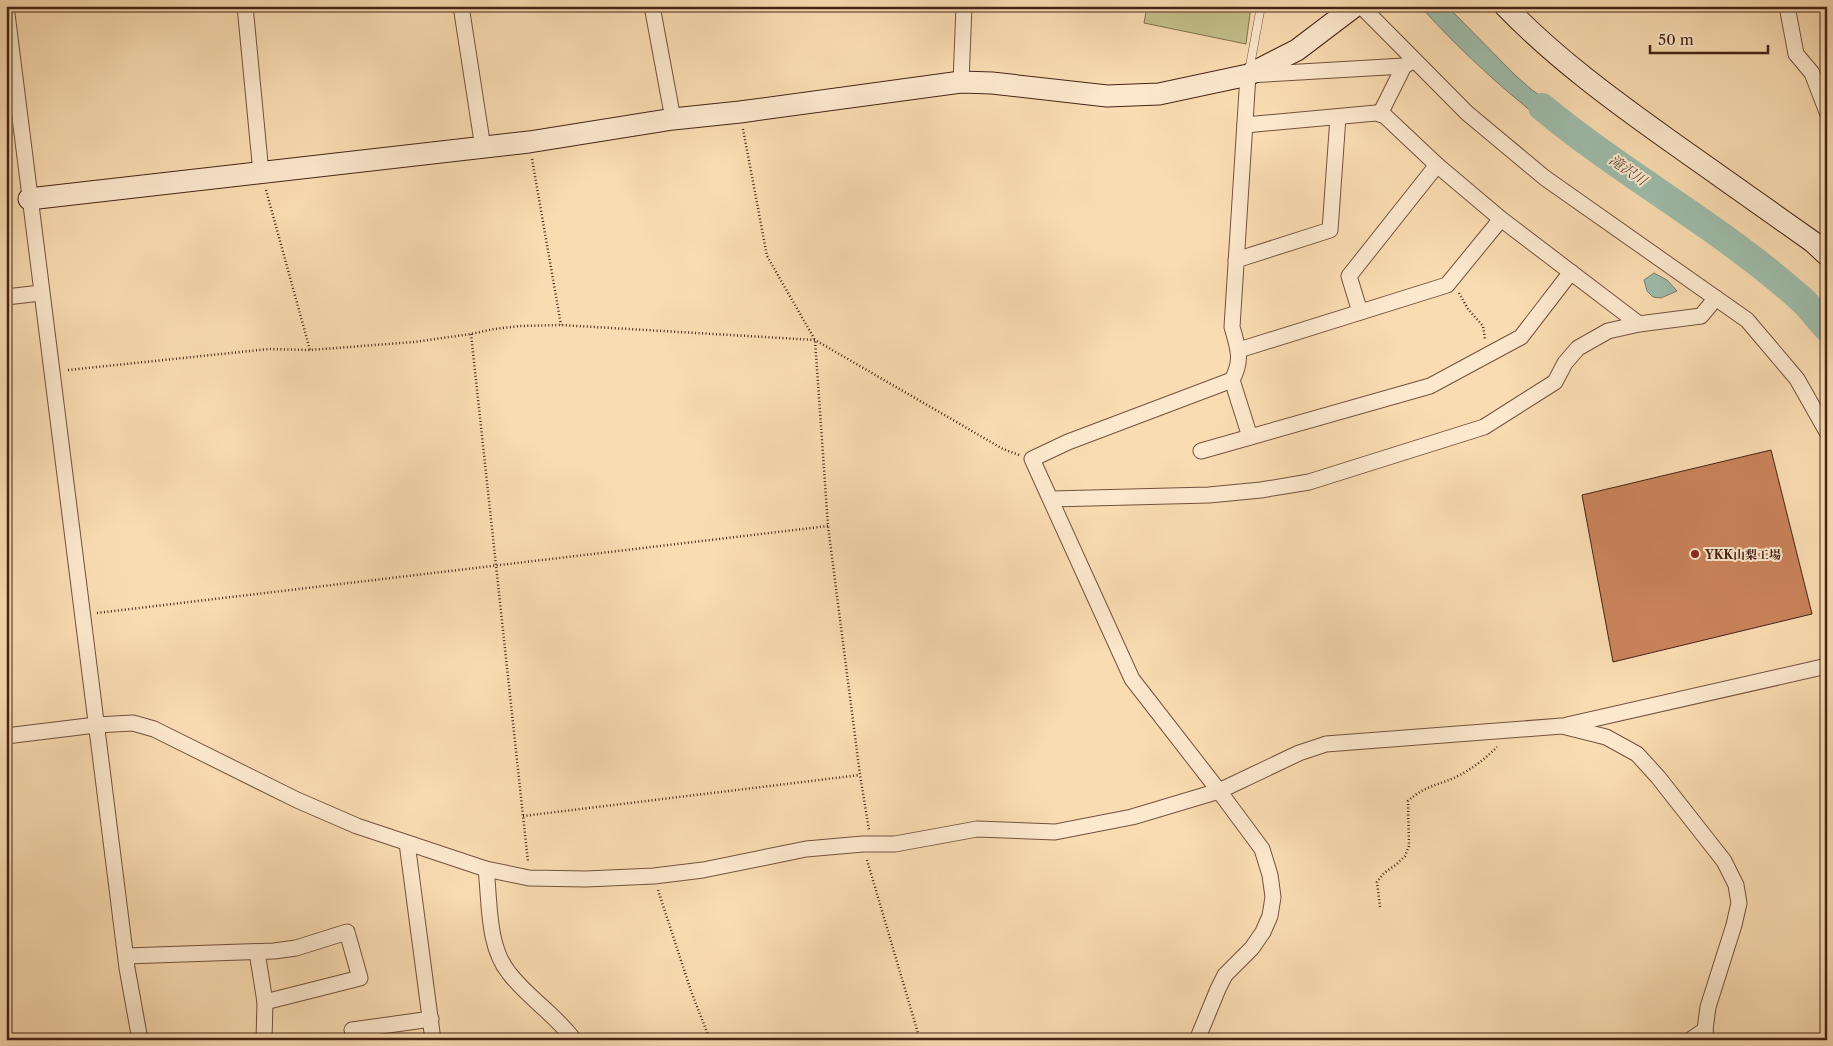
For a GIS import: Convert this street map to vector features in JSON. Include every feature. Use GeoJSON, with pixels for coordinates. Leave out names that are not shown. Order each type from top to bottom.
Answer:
{"type":"FeatureCollection","features":[{"type":"Feature","properties":{"kind":"street"},"geometry":{"type":"LineString","coordinates":[[6,6],[96,725],[126,956],[140,1040]]}},
{"type":"Feature","properties":{"kind":"street"},"geometry":{"type":"LineString","coordinates":[[245,6],[261,173]]}},
{"type":"Feature","properties":{"kind":"street"},"geometry":{"type":"LineString","coordinates":[[461,6],[482,148]]}},
{"type":"Feature","properties":{"kind":"street"},"geometry":{"type":"LineString","coordinates":[[652,6],[672,119]]}},
{"type":"Feature","properties":{"kind":"street"},"geometry":{"type":"LineString","coordinates":[[960,82],[964,6]]}},
{"type":"Feature","properties":{"kind":"street"},"geometry":{"type":"LineString","coordinates":[[1248,75],[1297,50],[1355,6]]}},
{"type":"Feature","properties":{"kind":"street"},"geometry":{"type":"LineString","coordinates":[[1361,6],[1409,63],[1545,178],[1747,320],[1797,378],[1827,432]]}},
{"type":"Feature","properties":{"kind":"street"},"geometry":{"type":"LineString","coordinates":[[1505,6],[1526,28],[1590,82],[1813,242],[1827,255]]}},
{"type":"Feature","properties":{"kind":"street"},"geometry":{"type":"LineString","coordinates":[[1787,6],[1796,54],[1812,73],[1827,112]]}},
{"type":"Feature","properties":{"kind":"street"},"geometry":{"type":"LineString","coordinates":[[29,199],[482,148],[672,119],[740,112],[960,82],[992,82],[1107,96],[1159,94],[1248,75],[1409,63]]}},
{"type":"Feature","properties":{"kind":"street"},"geometry":{"type":"LineString","coordinates":[[1380,114],[1409,63]]}},
{"type":"Feature","properties":{"kind":"street"},"geometry":{"type":"LineString","coordinates":[[1197,1040],[1225,976],[1252,948],[1263,932],[1270,916],[1273,898],[1270,875],[1262,848],[1132,679],[1032,459],[1068,442],[1232,380],[1238,369],[1239,350],[1232,327],[1248,75]]}},
{"type":"Feature","properties":{"kind":"street"},"geometry":{"type":"LineString","coordinates":[[1245,125],[1376,113],[1385,116],[1501,219],[1639,324]]}},
{"type":"Feature","properties":{"kind":"street"},"geometry":{"type":"LineString","coordinates":[[1236,260],[1330,230],[1338,117]]}},
{"type":"Feature","properties":{"kind":"street"},"geometry":{"type":"LineString","coordinates":[[1360,312],[1349,276],[1437,164]]}},
{"type":"Feature","properties":{"kind":"street"},"geometry":{"type":"LineString","coordinates":[[1239,350],[1447,285],[1501,219]]}},
{"type":"Feature","properties":{"kind":"street"},"geometry":{"type":"LineString","coordinates":[[1201,451],[1430,386],[1520,337],[1571,272]]}},
{"type":"Feature","properties":{"kind":"street"},"geometry":{"type":"LineString","coordinates":[[6,297],[41,293]]}},
{"type":"Feature","properties":{"kind":"street"},"geometry":{"type":"LineString","coordinates":[[1051,499],[1209,495],[1261,490],[1309,482],[1484,427],[1555,382],[1564,363],[1578,348],[1608,331],[1639,324],[1701,316],[1716,298]]}},
{"type":"Feature","properties":{"kind":"street"},"geometry":{"type":"LineString","coordinates":[[1232,380],[1250,437]]}},
{"type":"Feature","properties":{"kind":"street"},"geometry":{"type":"LineString","coordinates":[[6,736],[96,725],[133,723],[154,729],[297,800],[357,826],[486,869],[529,878],[586,879],[654,876],[703,870],[806,848],[895,844],[977,829],[1055,832],[1132,817],[1219,790],[1299,753],[1326,744],[1562,726],[1827,666]]}},
{"type":"Feature","properties":{"kind":"street"},"geometry":{"type":"LineString","coordinates":[[1562,726],[1606,736],[1637,754],[1658,777],[1724,861],[1736,885],[1739,903],[1734,925],[1713,987],[1708,1007],[1706,1035],[1690,1040]]}},
{"type":"Feature","properties":{"kind":"street"},"geometry":{"type":"LineString","coordinates":[[407,843],[433,1040]]}},
{"type":"Feature","properties":{"kind":"street"},"geometry":{"type":"LineString","coordinates":[[486,869],[493,934],[499,956],[508,973],[574,1040]]}},
{"type":"Feature","properties":{"kind":"street"},"geometry":{"type":"LineString","coordinates":[[126,956],[257,952],[296,948],[347,932],[360,978],[265,1002]]}},
{"type":"Feature","properties":{"kind":"street"},"geometry":{"type":"LineString","coordinates":[[257,952],[265,1002],[264,1040]]}},
{"type":"Feature","properties":{"kind":"street"},"geometry":{"type":"LineString","coordinates":[[352,1030],[431,1019]]}},
{"type":"Feature","properties":{"kind":"lane"},"geometry":{"type":"LineString","coordinates":[[1248,75],[1261,6]]}},
{"type":"Feature","properties":{"kind":"path"},"geometry":{"type":"LineString","coordinates":[[740,112],[767,256],[815,340],[828,526],[867,844],[920,1040]]}},
{"type":"Feature","properties":{"kind":"path"},"geometry":{"type":"LineString","coordinates":[[529,142],[560,325]]}},
{"type":"Feature","properties":{"kind":"path"},"geometry":{"type":"LineString","coordinates":[[261,173],[310,350]]}},
{"type":"Feature","properties":{"kind":"path"},"geometry":{"type":"LineString","coordinates":[[1450,282],[1461,294],[1468,309],[1483,326],[1486,343],[1491,352]]}},
{"type":"Feature","properties":{"kind":"path"},"geometry":{"type":"LineString","coordinates":[[51,372],[269,349],[310,350],[414,342],[520,326],[560,325],[815,340],[1003,449],[1032,459]]}},
{"type":"Feature","properties":{"kind":"path"},"geometry":{"type":"LineString","coordinates":[[471,334],[529,878]]}},
{"type":"Feature","properties":{"kind":"path"},"geometry":{"type":"LineString","coordinates":[[82,615],[828,526]]}},
{"type":"Feature","properties":{"kind":"path"},"geometry":{"type":"LineString","coordinates":[[1380,907],[1377,882],[1384,873],[1405,856],[1410,846],[1408,802],[1425,788],[1459,775],[1484,759],[1500,744],[1505,730]]}},
{"type":"Feature","properties":{"kind":"path"},"geometry":{"type":"LineString","coordinates":[[523,816],[860,775]]}},
{"type":"Feature","properties":{"kind":"path"},"geometry":{"type":"LineString","coordinates":[[654,876],[691,991],[710,1040]]}},
{"type":"Feature","properties":{"kind":"shaded area"},"geometry":{"type":"Polygon","coordinates":[[[1147,6],[1251,6],[1246,44],[1144,23],[1147,6]]]}},
{"type":"Feature","properties":{"kind":"shaded area"},"geometry":{"type":"Polygon","coordinates":[[[1420,6],[1447,6],[1515,75],[1532,90],[1576,121],[1566,138],[1490,76],[1420,6]]]}},
{"type":"Feature","properties":{"kind":"shaded area"},"geometry":{"type":"Polygon","coordinates":[[[1654,273],[1667,280],[1677,291],[1661,298],[1653,297],[1647,291],[1644,280],[1654,273]]]}},
{"type":"Feature","properties":{"kind":"building","name":"YKK山梨工場"},"geometry":{"type":"Polygon","coordinates":[[[1771,450],[1812,614],[1613,662],[1582,495],[1771,450]]]}},
{"type":"Feature","properties":{"kind":"waterway","name":"滝沢川"},"geometry":{"type":"LineString","coordinates":[[1542,107],[1606,156],[1738,248],[1805,302],[1827,328]]}},
{"type":"Feature","properties":{"kind":"place","name":"YKK山梨工場"},"geometry":{"type":"Point","coordinates":[1695,554]}}]}
